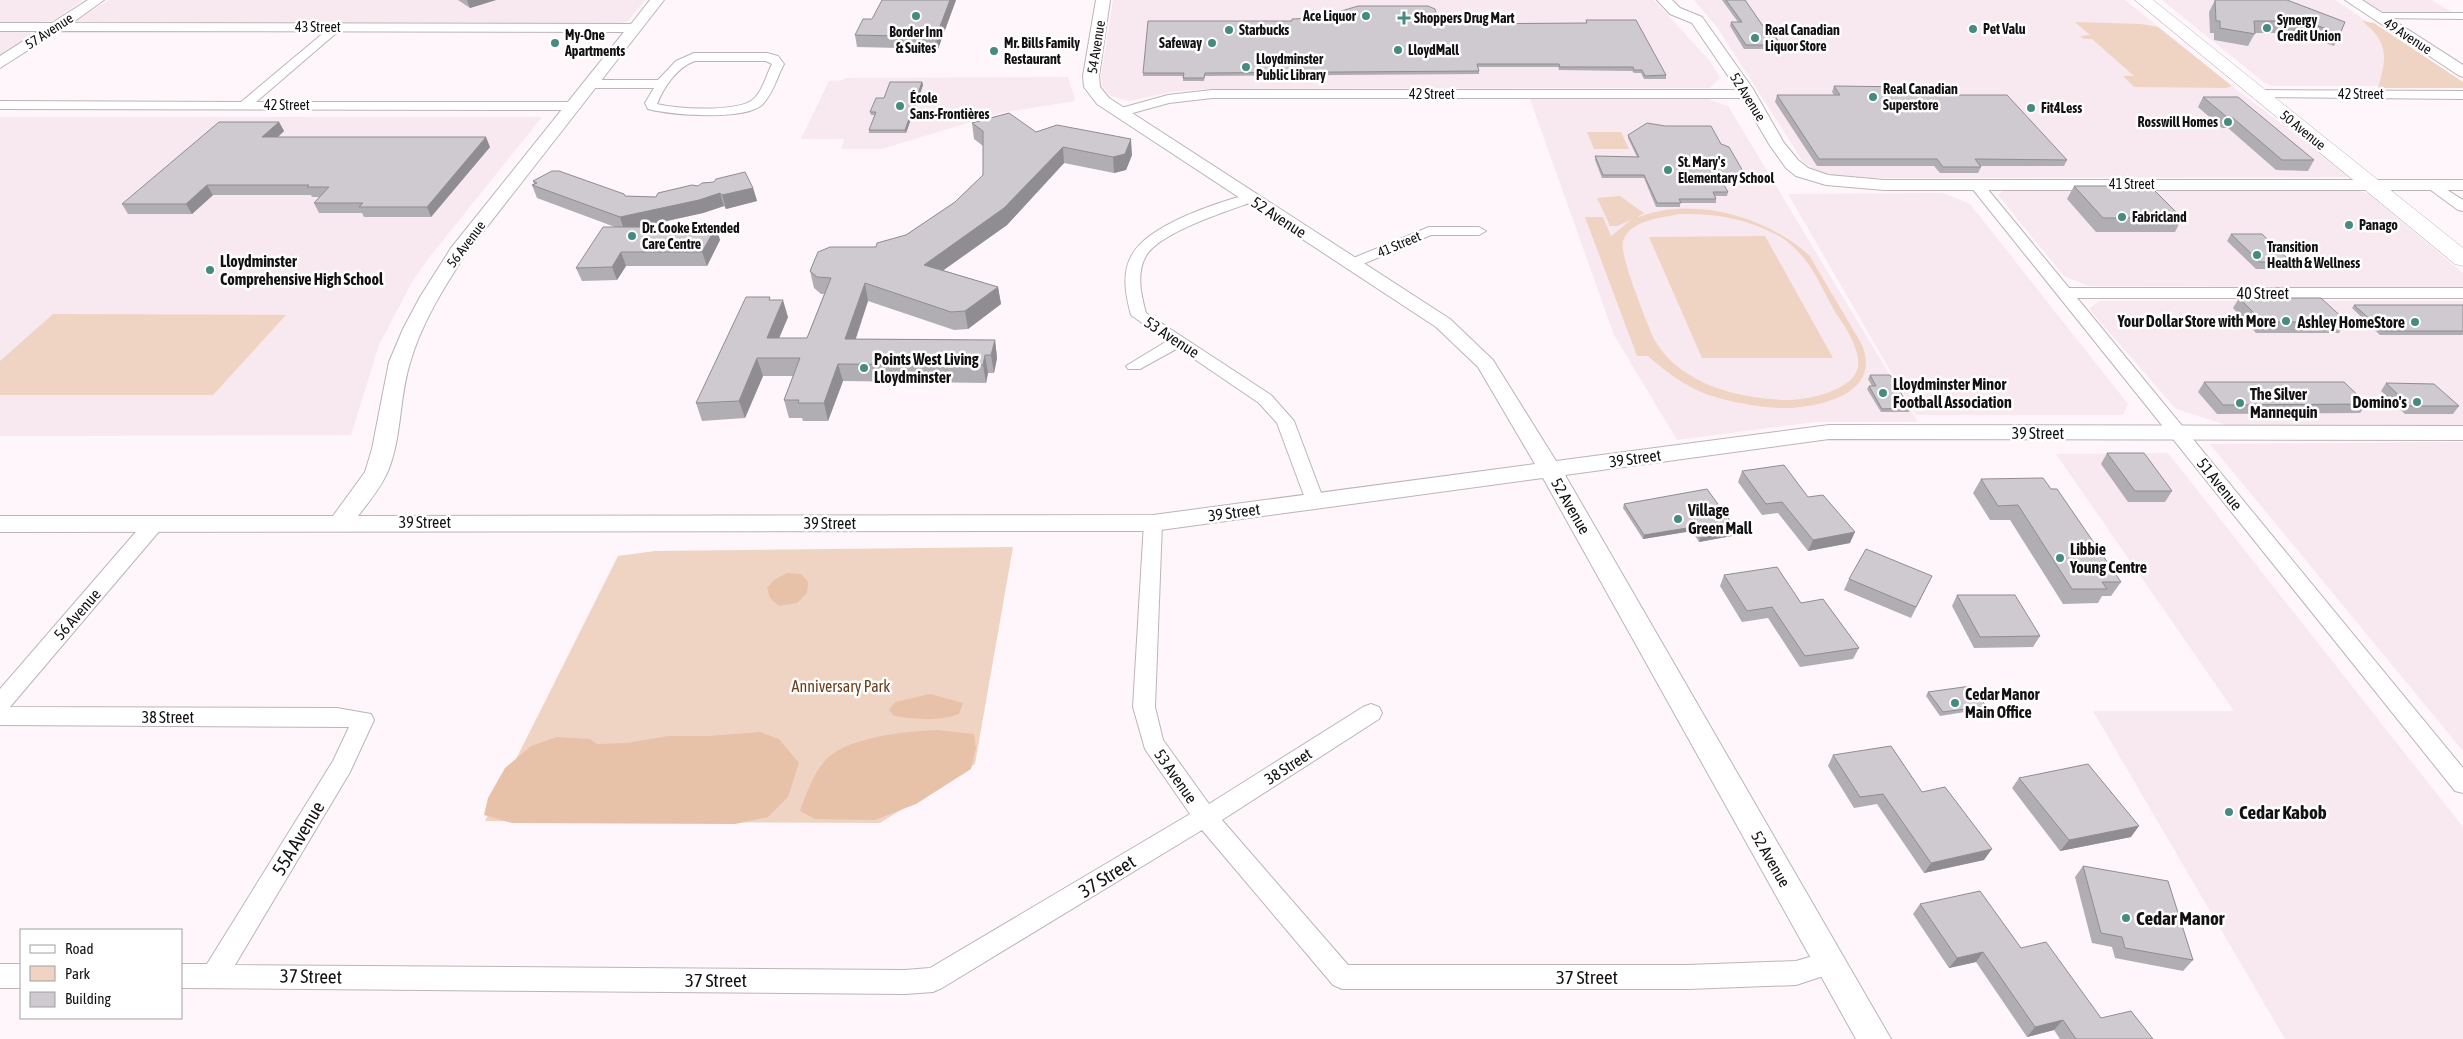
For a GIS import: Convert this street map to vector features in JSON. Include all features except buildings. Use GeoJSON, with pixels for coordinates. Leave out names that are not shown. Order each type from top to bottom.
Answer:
{"type":"FeatureCollection","features":[{"type":"Feature","properties":{"kind":"main road","name":"50 Avenue"},"geometry":{"type":"LineString","coordinates":[[2143,0],[2463,259]]}},
{"type":"Feature","properties":{"kind":"street","name":"57 Avenue"},"geometry":{"type":"LineString","coordinates":[[0,63],[97,0]]}},
{"type":"Feature","properties":{"kind":"street","name":"56 Avenue"},"geometry":{"type":"LineString","coordinates":[[341,522],[375,474],[384,449],[395,378],[418,321],[438,282],[458,252],[657,0]]}},
{"type":"Feature","properties":{"kind":"street","name":"54 Avenue"},"geometry":{"type":"LineString","coordinates":[[1103,0],[1091,82],[1098,96],[1118,113]]}},
{"type":"Feature","properties":{"kind":"street"},"geometry":{"type":"LineString","coordinates":[[1664,0],[1675,11],[1697,20]]}},
{"type":"Feature","properties":{"kind":"street","name":"52 Avenue"},"geometry":{"type":"LineString","coordinates":[[1687,0],[1697,8],[1697,20],[1748,94],[1784,154],[1802,172]]}},
{"type":"Feature","properties":{"kind":"street","name":"49 Avenue"},"geometry":{"type":"LineString","coordinates":[[2352,0],[2463,72]]}},
{"type":"Feature","properties":{"kind":"street"},"geometry":{"type":"LineString","coordinates":[[2377,16],[2463,16]]}},
{"type":"Feature","properties":{"kind":"street","name":"43 Street"},"geometry":{"type":"LineString","coordinates":[[0,27],[635,28]]}},
{"type":"Feature","properties":{"kind":"street"},"geometry":{"type":"LineString","coordinates":[[245,105],[337,27]]}},
{"type":"Feature","properties":{"kind":"street"},"geometry":{"type":"LineString","coordinates":[[593,81],[665,81],[682,62],[694,58],[767,57],[774,59],[778,64],[759,100],[740,109],[658,109],[652,106],[651,103],[665,81]]}},
{"type":"Feature","properties":{"kind":"street","name":"42 Street"},"geometry":{"type":"LineString","coordinates":[[1118,113],[1178,98],[1220,94],[1748,94]]}},
{"type":"Feature","properties":{"kind":"street","name":"42 Street"},"geometry":{"type":"LineString","coordinates":[[2259,94],[2463,95]]}},
{"type":"Feature","properties":{"kind":"street","name":"42 Street"},"geometry":{"type":"LineString","coordinates":[[0,105],[574,106]]}},
{"type":"Feature","properties":{"kind":"street","name":"52 Avenue"},"geometry":{"type":"LineString","coordinates":[[1118,113],[1443,323],[1476,353],[1499,383],[1550,470],[1874,1039]]}},
{"type":"Feature","properties":{"kind":"street","name":"41 Street"},"geometry":{"type":"LineString","coordinates":[[1802,172],[1826,180],[1844,183],[2463,185]]}},
{"type":"Feature","properties":{"kind":"street","name":"51 Avenue"},"geometry":{"type":"LineString","coordinates":[[1976,184],[2463,784]]}},
{"type":"Feature","properties":{"kind":"street"},"geometry":{"type":"LineString","coordinates":[[2433,185],[2463,207]]}},
{"type":"Feature","properties":{"kind":"street","name":"53 Avenue"},"geometry":{"type":"LineString","coordinates":[[1250,198],[1175,228],[1157,238],[1139,254],[1133,273],[1132,295],[1139,315],[1264,399],[1285,421],[1315,502]]}},
{"type":"Feature","properties":{"kind":"street","name":"41 Street"},"geometry":{"type":"LineString","coordinates":[[1351,264],[1429,231],[1479,231]]}},
{"type":"Feature","properties":{"kind":"street","name":"40 Street"},"geometry":{"type":"LineString","coordinates":[[2063,293],[2463,293]]}},
{"type":"Feature","properties":{"kind":"street"},"geometry":{"type":"LineString","coordinates":[[1134,366],[1178,341]]}},
{"type":"Feature","properties":{"kind":"street","name":"39 Street"},"geometry":{"type":"LineString","coordinates":[[0,524],[341,522],[1153,523],[1828,432],[2463,433]]}},
{"type":"Feature","properties":{"kind":"street","name":"53 Avenue"},"geometry":{"type":"LineString","coordinates":[[1153,523],[1144,707],[1153,744],[1204,816],[1342,977]]}},
{"type":"Feature","properties":{"kind":"street","name":"56 Avenue"},"geometry":{"type":"LineString","coordinates":[[0,704],[154,524]]}},
{"type":"Feature","properties":{"kind":"street","name":"38 Street"},"geometry":{"type":"LineString","coordinates":[[1204,816],[1232,803],[1371,713]]}},
{"type":"Feature","properties":{"kind":"street","name":"38 Street"},"geometry":{"type":"LineString","coordinates":[[0,716],[337,717]]}},
{"type":"Feature","properties":{"kind":"street","name":"55A Avenue"},"geometry":{"type":"LineString","coordinates":[[215,976],[342,766],[363,720],[337,717]]}},
{"type":"Feature","properties":{"kind":"street","name":"37 Street"},"geometry":{"type":"LineString","coordinates":[[182,976],[895,982],[933,980],[1204,816]]}},
{"type":"Feature","properties":{"kind":"street","name":"37 Street"},"geometry":{"type":"LineString","coordinates":[[1342,977],[1688,977],[1796,973],[1830,963]]}},
{"type":"Feature","properties":{"kind":"street"},"geometry":{"type":"LineString","coordinates":[[0,976],[20,976]]}},
{"type":"Feature","properties":{"kind":"shaded area"},"geometry":{"type":"Polygon","coordinates":[[[0,0],[83,0],[54,20],[35,24],[0,24],[0,0]]]}},
{"type":"Feature","properties":{"kind":"shaded area"},"geometry":{"type":"Polygon","coordinates":[[[109,0],[645,0],[628,21],[617,25],[77,24],[76,21],[109,0]]]}},
{"type":"Feature","properties":{"kind":"shaded area"},"geometry":{"type":"Polygon","coordinates":[[[1113,0],[1654,0],[1710,61],[1720,78],[1710,88],[1204,89],[1171,92],[1129,101],[1111,96],[1102,86],[1101,76],[1113,0]]]}},
{"type":"Feature","properties":{"kind":"shaded area"},"geometry":{"type":"Polygon","coordinates":[[[1694,0],[2125,0],[2232,86],[2351,177],[1862,178],[1840,177],[1819,172],[1804,163],[1717,27],[1694,0]]]}},
{"type":"Feature","properties":{"kind":"shaded area"},"geometry":{"type":"Polygon","coordinates":[[[2162,0],[2335,0],[2463,86],[2274,86],[2266,84],[2162,0]]]}},
{"type":"Feature","properties":{"kind":"shaded area"},"geometry":{"type":"Polygon","coordinates":[[[2360,0],[2432,0],[2453,13],[2383,13],[2376,11],[2360,0]]]}},
{"type":"Feature","properties":{"kind":"shaded area"},"geometry":{"type":"Polygon","coordinates":[[[0,31],[27,31],[33,34],[0,56],[0,31]]]}},
{"type":"Feature","properties":{"kind":"shaded area"},"geometry":{"type":"Polygon","coordinates":[[[1068,77],[1075,101],[1000,113],[882,149],[841,149],[844,139],[801,139],[829,81],[844,80],[845,78],[1068,77]]]}},
{"type":"Feature","properties":{"kind":"shaded area"},"geometry":{"type":"Polygon","coordinates":[[[1530,99],[1708,99],[1728,106],[1918,422],[1815,422],[1677,440],[1614,335],[1530,99]]]}},
{"type":"Feature","properties":{"kind":"shaded area","name":"Lloydminster Comprehensive High School"},"geometry":{"type":"Polygon","coordinates":[[[0,117],[542,117],[428,259],[412,282],[379,345],[351,435],[0,436],[0,117]]]}},
{"type":"Feature","properties":{"kind":"shaded area"},"geometry":{"type":"Polygon","coordinates":[[[2352,189],[2369,194],[2463,273],[2463,288],[2089,286],[2064,276],[1998,195],[2004,190],[2352,189]]]}},
{"type":"Feature","properties":{"kind":"shaded area"},"geometry":{"type":"Polygon","coordinates":[[[1943,193],[1970,204],[2128,404],[2123,415],[1916,415],[1788,194],[1943,193]]]}},
{"type":"Feature","properties":{"kind":"shaded area"},"geometry":{"type":"Polygon","coordinates":[[[2099,301],[2463,301],[2463,425],[2227,425],[2176,409],[2089,309],[2099,301]]]}},
{"type":"Feature","properties":{"kind":"shaded area"},"geometry":{"type":"Polygon","coordinates":[[[2463,442],[2463,751],[2210,444],[2463,442]]]}},
{"type":"Feature","properties":{"kind":"shaded area"},"geometry":{"type":"Polygon","coordinates":[[[2168,453],[2463,827],[2463,1039],[2285,1039],[2093,711],[2234,711],[2056,454],[2168,453]]]}},
{"type":"Feature","properties":{"kind":"shaded area"},"geometry":{"type":"Polygon","coordinates":[[[787,573],[801,574],[808,582],[807,593],[797,603],[779,606],[770,598],[767,588],[774,580],[787,573]]]}},
{"type":"Feature","properties":{"kind":"shaded area"},"geometry":{"type":"Polygon","coordinates":[[[930,694],[963,703],[959,714],[935,719],[919,719],[894,716],[889,710],[895,702],[930,694]]]}},
{"type":"Feature","properties":{"kind":"shaded area"},"geometry":{"type":"Polygon","coordinates":[[[938,730],[974,734],[976,748],[971,769],[916,804],[875,820],[815,819],[800,811],[816,773],[833,753],[861,741],[877,737],[938,730]]]}},
{"type":"Feature","properties":{"kind":"shaded area"},"geometry":{"type":"Polygon","coordinates":[[[760,732],[779,739],[799,763],[788,797],[768,817],[735,824],[512,823],[484,815],[488,798],[505,768],[531,746],[557,737],[590,739],[597,744],[627,743],[668,736],[708,736],[760,732]]]}},
{"type":"Feature","properties":{"kind":"green space"},"geometry":{"type":"Polygon","coordinates":[[[2362,21],[2374,23],[2463,82],[2463,88],[2378,88],[2383,67],[2384,51],[2377,36],[2362,21]]]}},
{"type":"Feature","properties":{"kind":"green space"},"geometry":{"type":"Polygon","coordinates":[[[2075,22],[2141,24],[2158,27],[2232,86],[2226,88],[2134,87],[2123,76],[2134,76],[2092,39],[2084,39],[2080,36],[2090,35],[2075,22]]]}},
{"type":"Feature","properties":{"kind":"green space"},"geometry":{"type":"Polygon","coordinates":[[[1587,132],[1621,132],[1629,149],[1594,149],[1587,132]]]}},
{"type":"Feature","properties":{"kind":"green space"},"geometry":{"type":"Polygon","coordinates":[[[1620,196],[1644,213],[1636,218],[1658,211],[1681,209],[1704,209],[1727,213],[1750,220],[1791,241],[1809,255],[1861,343],[1866,359],[1864,373],[1858,384],[1847,393],[1819,404],[1789,408],[1758,406],[1725,400],[1706,394],[1675,378],[1648,356],[1637,356],[1585,217],[1603,217],[1611,236],[1631,220],[1617,226],[1610,226],[1597,198],[1620,196]],[[1679,214],[1639,224],[1632,228],[1623,241],[1625,260],[1639,303],[1653,337],[1667,356],[1677,366],[1701,381],[1741,395],[1783,400],[1802,399],[1826,393],[1847,383],[1854,376],[1858,367],[1856,350],[1848,332],[1816,276],[1800,254],[1781,237],[1754,224],[1717,216],[1679,214]]]}},
{"type":"Feature","properties":{"kind":"green space"},"geometry":{"type":"Polygon","coordinates":[[[1765,236],[1833,358],[1702,358],[1649,237],[1765,236]]]}},
{"type":"Feature","properties":{"kind":"green space"},"geometry":{"type":"Polygon","coordinates":[[[53,314],[286,315],[213,395],[0,395],[0,361],[53,314]]]}},
{"type":"Feature","properties":{"kind":"green space","name":"Anniversary Park"},"geometry":{"type":"Polygon","coordinates":[[[1013,547],[975,764],[880,823],[485,821],[618,556],[655,551],[1013,547]]]}},
{"type":"Feature","properties":{"kind":"place","name":"Border Inn & Suites"},"geometry":{"type":"Point","coordinates":[916,16]}},
{"type":"Feature","properties":{"kind":"place","name":"Ace Liquor"},"geometry":{"type":"Point","coordinates":[1366,16]}},
{"type":"Feature","properties":{"kind":"place","name":"Shoppers Drug Mart"},"geometry":{"type":"Point","coordinates":[1404,18]}},
{"type":"Feature","properties":{"kind":"place","name":"Synergy Credit Union"},"geometry":{"type":"Point","coordinates":[2267,28]}},
{"type":"Feature","properties":{"kind":"place","name":"Pet Valu"},"geometry":{"type":"Point","coordinates":[1973,29]}},
{"type":"Feature","properties":{"kind":"place","name":"Starbucks"},"geometry":{"type":"Point","coordinates":[1229,30]}},
{"type":"Feature","properties":{"kind":"place","name":"Real Canadian Liquor Store"},"geometry":{"type":"Point","coordinates":[1755,38]}},
{"type":"Feature","properties":{"kind":"place","name":"My-One Apartments"},"geometry":{"type":"Point","coordinates":[555,43]}},
{"type":"Feature","properties":{"kind":"place","name":"Safeway"},"geometry":{"type":"Point","coordinates":[1212,43]}},
{"type":"Feature","properties":{"kind":"place","name":"LloydMall"},"geometry":{"type":"Point","coordinates":[1398,50]}},
{"type":"Feature","properties":{"kind":"place","name":"Mr. Bills Family Restaurant"},"geometry":{"type":"Point","coordinates":[994,51]}},
{"type":"Feature","properties":{"kind":"place","name":"Lloydminster Public Library"},"geometry":{"type":"Point","coordinates":[1246,67]}},
{"type":"Feature","properties":{"kind":"place","name":"Real Canadian Superstore"},"geometry":{"type":"Point","coordinates":[1873,97]}},
{"type":"Feature","properties":{"kind":"place","name":"École Sans-Frontières"},"geometry":{"type":"Point","coordinates":[900,106]}},
{"type":"Feature","properties":{"kind":"place","name":"Fit4Less"},"geometry":{"type":"Point","coordinates":[2031,108]}},
{"type":"Feature","properties":{"kind":"place","name":"Rosswill Homes"},"geometry":{"type":"Point","coordinates":[2228,122]}},
{"type":"Feature","properties":{"kind":"place","name":"St. Mary's Elementary School"},"geometry":{"type":"Point","coordinates":[1668,170]}},
{"type":"Feature","properties":{"kind":"place","name":"Fabricland"},"geometry":{"type":"Point","coordinates":[2122,217]}},
{"type":"Feature","properties":{"kind":"place","name":"Panago"},"geometry":{"type":"Point","coordinates":[2349,225]}},
{"type":"Feature","properties":{"kind":"place","name":"Dr. Cooke Extended Care Centre"},"geometry":{"type":"Point","coordinates":[632,236]}},
{"type":"Feature","properties":{"kind":"place","name":"Transition Health & Wellness"},"geometry":{"type":"Point","coordinates":[2257,255]}},
{"type":"Feature","properties":{"kind":"place","name":"Lloydminster Comprehensive High School"},"geometry":{"type":"Point","coordinates":[210,270]}},
{"type":"Feature","properties":{"kind":"place","name":"Your Dollar Store with More"},"geometry":{"type":"Point","coordinates":[2286,321]}},
{"type":"Feature","properties":{"kind":"place","name":"Ashley HomeStore"},"geometry":{"type":"Point","coordinates":[2415,322]}},
{"type":"Feature","properties":{"kind":"place","name":"Points West Living Lloydminster"},"geometry":{"type":"Point","coordinates":[864,368]}},
{"type":"Feature","properties":{"kind":"place","name":"Lloydminster Minor Football Association"},"geometry":{"type":"Point","coordinates":[1883,393]}},
{"type":"Feature","properties":{"kind":"place","name":"Domino's"},"geometry":{"type":"Point","coordinates":[2417,402]}},
{"type":"Feature","properties":{"kind":"place","name":"The Silver Mannequin"},"geometry":{"type":"Point","coordinates":[2240,403]}},
{"type":"Feature","properties":{"kind":"place","name":"Village Green Mall"},"geometry":{"type":"Point","coordinates":[1678,519]}},
{"type":"Feature","properties":{"kind":"place","name":"Libbie Young Centre"},"geometry":{"type":"Point","coordinates":[2060,558]}},
{"type":"Feature","properties":{"kind":"place","name":"Cedar Manor Main Office"},"geometry":{"type":"Point","coordinates":[1955,703]}},
{"type":"Feature","properties":{"kind":"place","name":"Cedar Kabob"},"geometry":{"type":"Point","coordinates":[2229,812]}},
{"type":"Feature","properties":{"kind":"place","name":"Cedar Manor"},"geometry":{"type":"Point","coordinates":[2126,918]}}]}
